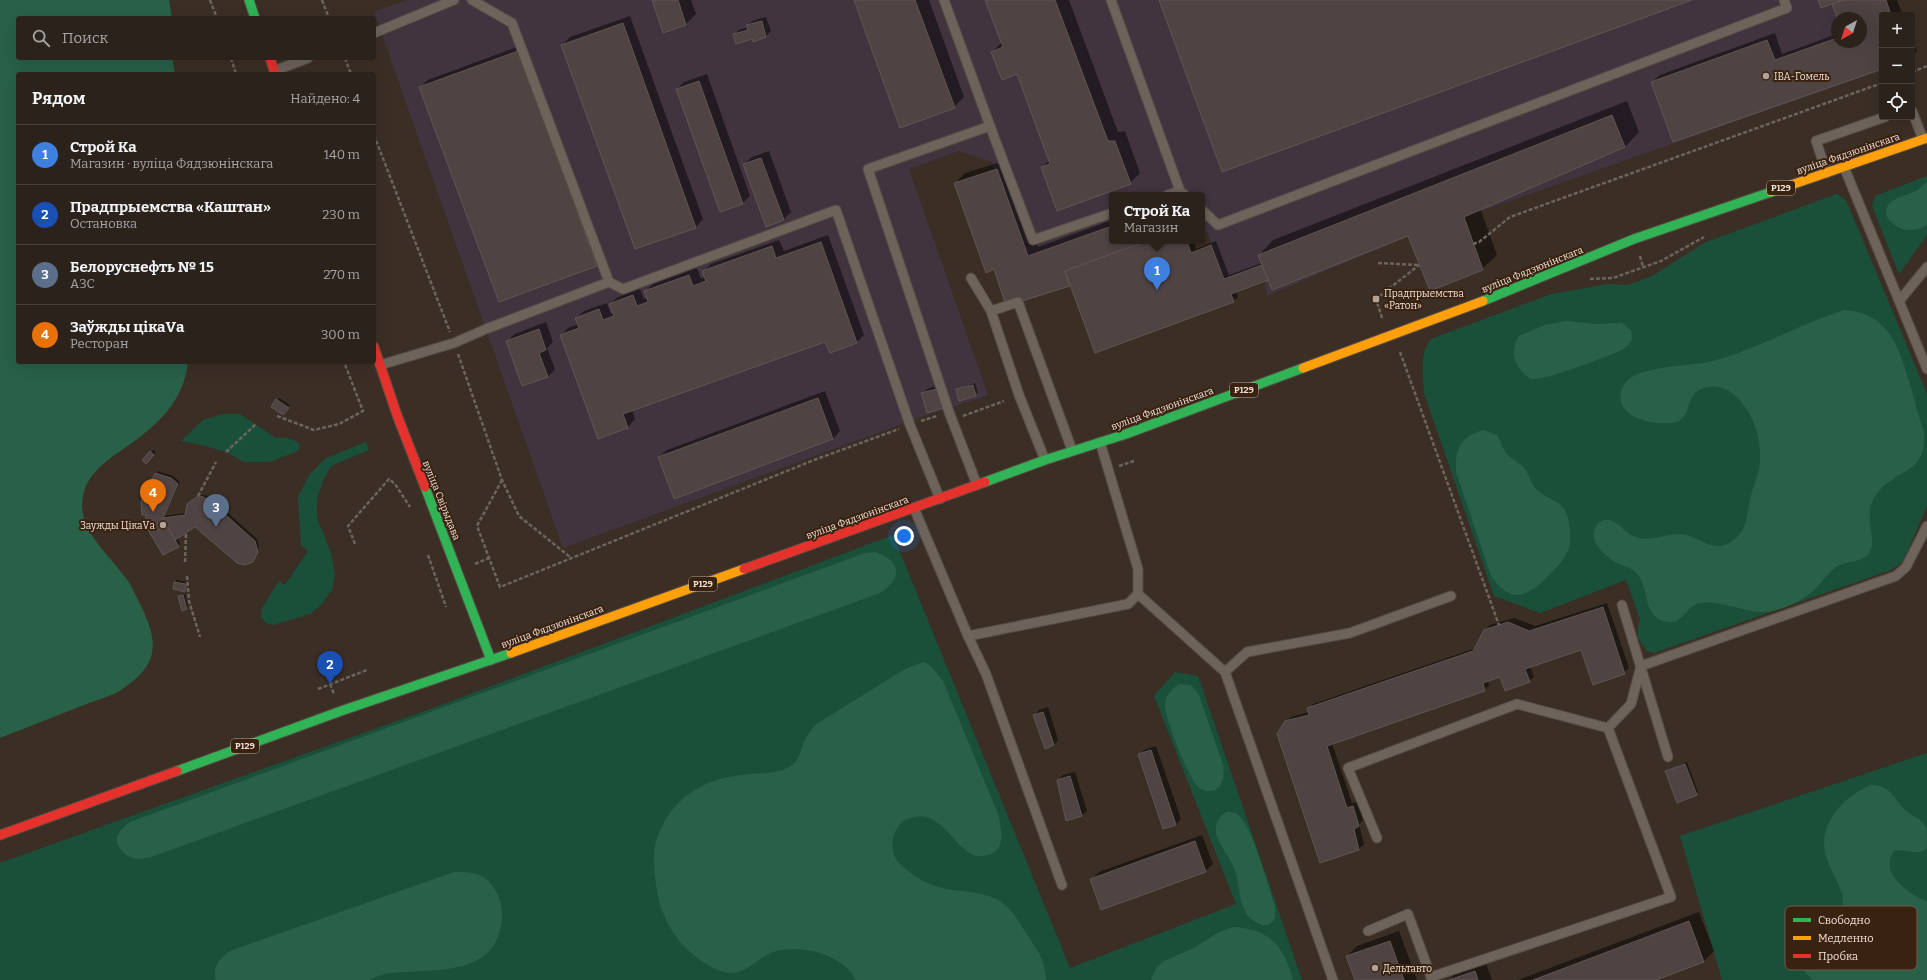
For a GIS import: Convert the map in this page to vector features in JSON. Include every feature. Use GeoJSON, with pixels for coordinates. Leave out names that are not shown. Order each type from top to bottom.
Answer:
{"type":"FeatureCollection","features":[{"type":"Feature","properties":{"kind":"main road"},"geometry":{"type":"LineString","coordinates":[[249,0],[254,16]]}},
{"type":"Feature","properties":{"kind":"main road"},"geometry":{"type":"LineString","coordinates":[[271,60],[275,72]]}},
{"type":"Feature","properties":{"kind":"main road","name":"вуліца Фядзюнінскага"},"geometry":{"type":"LineString","coordinates":[[492,660],[1072,450],[1126,434],[1501,294],[1634,239],[1925,138]]}},
{"type":"Feature","properties":{"kind":"main road","name":"вуліца Свірыдава"},"geometry":{"type":"LineString","coordinates":[[376,353],[397,415],[492,660]]}},
{"type":"Feature","properties":{"kind":"main road","name":"Р129"},"geometry":{"type":"LineString","coordinates":[[0,835],[341,711],[492,660]]}},
{"type":"Feature","properties":{"kind":"lane"},"geometry":{"type":"LineString","coordinates":[[376,32],[454,0]]}},
{"type":"Feature","properties":{"kind":"lane"},"geometry":{"type":"LineString","coordinates":[[472,0],[512,24],[609,282],[623,289],[836,210],[910,425],[940,499]]}},
{"type":"Feature","properties":{"kind":"lane"},"geometry":{"type":"LineString","coordinates":[[944,0],[1033,240],[1109,214]]}},
{"type":"Feature","properties":{"kind":"lane"},"geometry":{"type":"LineString","coordinates":[[1111,0],[1182,192]]}},
{"type":"Feature","properties":{"kind":"lane"},"geometry":{"type":"LineString","coordinates":[[1205,213],[1218,225],[1787,8],[1784,0]]}},
{"type":"Feature","properties":{"kind":"lane"},"geometry":{"type":"LineString","coordinates":[[275,72],[303,60]]}},
{"type":"Feature","properties":{"kind":"lane"},"geometry":{"type":"LineString","coordinates":[[1915,117],[1925,138]]}},
{"type":"Feature","properties":{"kind":"lane"},"geometry":{"type":"LineString","coordinates":[[1826,173],[1816,141],[1879,119]]}},
{"type":"Feature","properties":{"kind":"lane"},"geometry":{"type":"LineString","coordinates":[[977,485],[949,412],[868,169],[990,126]]}},
{"type":"Feature","properties":{"kind":"lane"},"geometry":{"type":"LineString","coordinates":[[1844,166],[1927,369]]}},
{"type":"Feature","properties":{"kind":"lane"},"geometry":{"type":"LineString","coordinates":[[1900,300],[1927,266]]}},
{"type":"Feature","properties":{"kind":"lane"},"geometry":{"type":"LineString","coordinates":[[971,278],[991,312],[1019,395],[1045,460]]}},
{"type":"Feature","properties":{"kind":"lane"},"geometry":{"type":"LineString","coordinates":[[380,365],[454,343],[486,329],[609,282]]}},
{"type":"Feature","properties":{"kind":"lane"},"geometry":{"type":"LineString","coordinates":[[991,312],[1018,302],[1072,450]]}},
{"type":"Feature","properties":{"kind":"lane"},"geometry":{"type":"LineString","coordinates":[[968,636],[1128,604],[1138,594],[1138,568],[1100,442]]}},
{"type":"Feature","properties":{"kind":"lane"},"geometry":{"type":"LineString","coordinates":[[914,508],[968,636],[986,674],[1062,885]]}},
{"type":"Feature","properties":{"kind":"lane"},"geometry":{"type":"LineString","coordinates":[[1641,666],[1896,576],[1906,567],[1927,526]]}},
{"type":"Feature","properties":{"kind":"lane"},"geometry":{"type":"LineString","coordinates":[[1138,594],[1225,672],[1333,980]]}},
{"type":"Feature","properties":{"kind":"lane"},"geometry":{"type":"LineString","coordinates":[[1225,672],[1247,652],[1350,633],[1451,596]]}},
{"type":"Feature","properties":{"kind":"lane"},"geometry":{"type":"LineString","coordinates":[[1622,605],[1668,757]]}},
{"type":"Feature","properties":{"kind":"lane"},"geometry":{"type":"LineString","coordinates":[[1608,728],[1631,704],[1641,666]]}},
{"type":"Feature","properties":{"kind":"lane"},"geometry":{"type":"LineString","coordinates":[[1377,838],[1348,768],[1517,704],[1608,728]]}},
{"type":"Feature","properties":{"kind":"lane"},"geometry":{"type":"LineString","coordinates":[[1368,931],[1408,914],[1430,977],[1671,896],[1608,728]]}},
{"type":"Feature","properties":{"kind":"path"},"geometry":{"type":"LineString","coordinates":[[210,0],[216,16]]}},
{"type":"Feature","properties":{"kind":"path"},"geometry":{"type":"LineString","coordinates":[[322,0],[328,16]]}},
{"type":"Feature","properties":{"kind":"path"},"geometry":{"type":"LineString","coordinates":[[232,60],[235,72]]}},
{"type":"Feature","properties":{"kind":"path"},"geometry":{"type":"LineString","coordinates":[[345,60],[350,72]]}},
{"type":"Feature","properties":{"kind":"path"},"geometry":{"type":"LineString","coordinates":[[1915,71],[1927,66]]}},
{"type":"Feature","properties":{"kind":"path"},"geometry":{"type":"LineString","coordinates":[[1473,244],[1479,242],[1510,217],[1879,84]]}},
{"type":"Feature","properties":{"kind":"path"},"geometry":{"type":"LineString","coordinates":[[1613,278],[1661,261]]}},
{"type":"Feature","properties":{"kind":"path"},"geometry":{"type":"LineString","coordinates":[[1376,299],[1419,265],[1378,263]]}},
{"type":"Feature","properties":{"kind":"path"},"geometry":{"type":"LineString","coordinates":[[1398,346],[1499,625]]}},
{"type":"Feature","properties":{"kind":"path"},"geometry":{"type":"LineString","coordinates":[[277,416],[314,430],[339,424],[362,411],[345,364]]}},
{"type":"Feature","properties":{"kind":"path"},"geometry":{"type":"LineString","coordinates":[[502,480],[477,526],[500,587],[807,463],[949,412],[962,416],[1004,401]]}},
{"type":"Feature","properties":{"kind":"path"},"geometry":{"type":"LineString","coordinates":[[226,452],[256,424]]}},
{"type":"Feature","properties":{"kind":"path"},"geometry":{"type":"LineString","coordinates":[[198,496],[216,462]]}},
{"type":"Feature","properties":{"kind":"path"},"geometry":{"type":"LineString","coordinates":[[355,544],[348,526],[389,479],[395,484],[412,510]]}},
{"type":"Feature","properties":{"kind":"path"},"geometry":{"type":"LineString","coordinates":[[185,562],[186,533]]}},
{"type":"Feature","properties":{"kind":"path"},"geometry":{"type":"LineString","coordinates":[[428,553],[446,607]]}},
{"type":"Feature","properties":{"kind":"path"},"geometry":{"type":"LineString","coordinates":[[187,576],[189,601],[200,637]]}},
{"type":"Feature","properties":{"kind":"path"},"geometry":{"type":"LineString","coordinates":[[318,689],[367,670]]}},
{"type":"Feature","properties":{"kind":"shaded area"},"geometry":{"type":"Polygon","coordinates":[[[407,0],[1886,0],[1891,12],[1879,12],[1879,71],[1464,217],[1483,270],[1430,291],[1408,236],[1267,296],[1262,265],[1224,279],[1207,232],[1205,231],[1205,192],[1109,192],[1109,227],[1028,256],[992,162],[959,151],[909,169],[988,395],[910,421],[563,548],[374,12],[407,0]]]}},
{"type":"Feature","properties":{"kind":"green space"},"geometry":{"type":"Polygon","coordinates":[[[0,0],[169,0],[172,16],[16,16],[16,60],[172,60],[175,72],[16,72],[16,364],[188,364],[186,376],[181,388],[168,410],[150,429],[109,459],[96,471],[87,484],[82,505],[88,527],[94,538],[130,584],[147,620],[153,643],[149,663],[133,681],[108,697],[0,738],[0,0]]]}},
{"type":"Feature","properties":{"kind":"green space"},"geometry":{"type":"Polygon","coordinates":[[[1927,176],[1927,235],[1899,274],[1872,206],[1875,196],[1927,176]]]}},
{"type":"Feature","properties":{"kind":"green space"},"geometry":{"type":"Polygon","coordinates":[[[1927,182],[1927,225],[1910,230],[1899,228],[1894,225],[1886,215],[1888,205],[1895,199],[1916,191],[1927,182]]]}},
{"type":"Feature","properties":{"kind":"green space"},"geometry":{"type":"Polygon","coordinates":[[[1837,194],[1846,200],[1927,394],[1927,506],[1901,563],[1891,570],[1654,653],[1647,651],[1638,638],[1640,619],[1626,580],[1540,613],[1494,596],[1424,393],[1423,358],[1427,345],[1431,339],[1551,294],[1608,284],[1628,285],[1652,276],[1706,242],[1837,194]]]}},
{"type":"Feature","properties":{"kind":"green space"},"geometry":{"type":"Polygon","coordinates":[[[1845,310],[1861,313],[1874,319],[1884,327],[1892,338],[1904,363],[1924,433],[1924,447],[1921,457],[1909,470],[1884,486],[1871,503],[1870,521],[1872,545],[1870,552],[1862,559],[1836,567],[1809,594],[1797,602],[1782,608],[1768,612],[1760,612],[1706,602],[1690,608],[1682,617],[1673,622],[1667,622],[1659,619],[1650,609],[1640,577],[1631,569],[1619,564],[1604,554],[1594,539],[1595,528],[1600,522],[1610,520],[1636,537],[1647,539],[1679,534],[1687,535],[1713,546],[1727,544],[1739,535],[1746,521],[1759,466],[1759,442],[1753,421],[1740,400],[1721,388],[1711,387],[1699,390],[1695,393],[1692,397],[1687,412],[1681,420],[1676,422],[1657,423],[1636,418],[1628,412],[1622,405],[1620,397],[1623,386],[1628,380],[1647,371],[1721,359],[1845,310]]]}},
{"type":"Feature","properties":{"kind":"green space"},"geometry":{"type":"Polygon","coordinates":[[[1566,321],[1596,324],[1622,323],[1631,330],[1632,340],[1623,349],[1578,367],[1539,379],[1533,379],[1527,376],[1519,367],[1514,356],[1516,342],[1519,336],[1545,325],[1566,321]]]}},
{"type":"Feature","properties":{"kind":"green space"},"geometry":{"type":"Polygon","coordinates":[[[223,414],[240,414],[276,438],[292,439],[300,444],[298,451],[270,462],[244,462],[226,452],[181,441],[203,420],[223,414]]]}},
{"type":"Feature","properties":{"kind":"green space"},"geometry":{"type":"Polygon","coordinates":[[[1483,430],[1497,435],[1505,452],[1523,467],[1535,488],[1562,506],[1565,510],[1569,523],[1570,544],[1563,559],[1534,589],[1520,595],[1506,591],[1498,585],[1491,576],[1456,472],[1458,450],[1460,445],[1469,436],[1483,430]]]}},
{"type":"Feature","properties":{"kind":"green space"},"geometry":{"type":"Polygon","coordinates":[[[366,442],[369,450],[331,466],[324,479],[317,498],[317,518],[331,553],[335,574],[332,590],[322,604],[310,614],[273,625],[266,623],[261,617],[262,608],[279,581],[285,585],[308,551],[301,545],[298,497],[309,475],[326,458],[366,442]]]}},
{"type":"Feature","properties":{"kind":"green space"},"geometry":{"type":"Polygon","coordinates":[[[893,535],[1070,968],[1236,904],[1154,696],[1175,672],[1198,676],[1302,980],[0,980],[0,863],[433,708],[893,535]]]}},
{"type":"Feature","properties":{"kind":"green space"},"geometry":{"type":"Polygon","coordinates":[[[875,552],[884,555],[890,560],[896,570],[893,582],[880,593],[154,856],[141,859],[130,857],[121,850],[117,843],[119,832],[130,822],[865,553],[875,552]]]}},
{"type":"Feature","properties":{"kind":"green space"},"geometry":{"type":"Polygon","coordinates":[[[923,662],[931,666],[943,681],[998,814],[1001,838],[998,848],[994,852],[984,856],[975,856],[958,844],[945,829],[937,823],[930,818],[921,816],[902,822],[895,832],[892,847],[895,857],[898,862],[912,874],[928,883],[940,888],[972,892],[995,898],[1005,905],[1016,917],[1038,952],[1043,962],[1046,980],[856,980],[850,971],[831,957],[808,950],[796,949],[773,952],[744,970],[734,973],[717,970],[703,962],[679,941],[665,917],[660,903],[655,874],[654,852],[656,841],[670,813],[686,796],[705,784],[738,775],[775,772],[793,765],[799,755],[806,737],[818,723],[905,669],[923,662]]]}},
{"type":"Feature","properties":{"kind":"green space"},"geometry":{"type":"Polygon","coordinates":[[[1179,684],[1191,685],[1199,695],[1223,765],[1224,774],[1221,784],[1216,789],[1210,791],[1203,790],[1198,787],[1188,772],[1168,721],[1165,704],[1166,700],[1170,692],[1179,684]]]}},
{"type":"Feature","properties":{"kind":"green space"},"geometry":{"type":"Polygon","coordinates":[[[1927,753],[1927,980],[1722,980],[1680,836],[1927,753]]]}},
{"type":"Feature","properties":{"kind":"green space"},"geometry":{"type":"Polygon","coordinates":[[[1871,785],[1887,789],[1904,809],[1921,821],[1926,827],[1927,848],[1920,852],[1894,851],[1890,859],[1890,867],[1898,882],[1904,888],[1912,894],[1927,901],[1927,980],[1813,980],[1804,970],[1917,970],[1917,906],[1843,906],[1839,884],[1828,861],[1824,848],[1825,833],[1832,817],[1844,802],[1859,791],[1871,785]]]}},
{"type":"Feature","properties":{"kind":"green space"},"geometry":{"type":"Polygon","coordinates":[[[1226,812],[1237,814],[1240,817],[1245,824],[1255,846],[1275,906],[1275,918],[1269,924],[1263,925],[1252,920],[1243,908],[1234,868],[1219,842],[1216,833],[1218,821],[1226,812]]]}},
{"type":"Feature","properties":{"kind":"green space"},"geometry":{"type":"Polygon","coordinates":[[[454,872],[470,873],[484,877],[498,894],[501,904],[502,920],[496,942],[486,954],[473,962],[442,970],[380,975],[369,980],[216,980],[216,967],[223,957],[230,951],[454,872]]]}},
{"type":"Feature","properties":{"kind":"green space"},"geometry":{"type":"Polygon","coordinates":[[[1233,927],[1257,931],[1274,942],[1285,958],[1293,980],[1151,980],[1156,968],[1164,961],[1194,948],[1219,932],[1233,927]]]}},
{"type":"Feature","properties":{"kind":"building"},"geometry":{"type":"Polygon","coordinates":[[[652,0],[678,0],[686,25],[663,33],[652,0]]]}},
{"type":"Feature","properties":{"kind":"building"},"geometry":{"type":"Polygon","coordinates":[[[854,0],[915,0],[955,108],[900,128],[854,0]]]}},
{"type":"Feature","properties":{"kind":"building"},"geometry":{"type":"Polygon","coordinates":[[[985,0],[1055,0],[1108,141],[1115,141],[1131,184],[1057,211],[1041,167],[1050,164],[1017,74],[1002,80],[991,52],[1003,47],[985,0]]]}},
{"type":"Feature","properties":{"kind":"building"},"geometry":{"type":"Polygon","coordinates":[[[1159,0],[1692,0],[1222,172],[1159,0]]]}},
{"type":"Feature","properties":{"kind":"building"},"geometry":{"type":"Polygon","coordinates":[[[1818,0],[1843,0],[1821,8],[1818,0]]]}},
{"type":"Feature","properties":{"kind":"building","name":"IBA-Гомель"},"geometry":{"type":"Polygon","coordinates":[[[1844,0],[1886,0],[1890,12],[1879,12],[1879,70],[1673,142],[1651,82],[1767,40],[1775,60],[1831,40],[1831,48],[1867,48],[1867,12],[1835,12],[1832,4],[1844,0]]]}},
{"type":"Feature","properties":{"kind":"building"},"geometry":{"type":"Polygon","coordinates":[[[762,21],[766,37],[753,42],[752,39],[736,44],[733,34],[748,30],[746,25],[762,21]]]}},
{"type":"Feature","properties":{"kind":"building"},"geometry":{"type":"Polygon","coordinates":[[[623,23],[696,228],[635,249],[561,45],[623,23]]]}},
{"type":"Feature","properties":{"kind":"building"},"geometry":{"type":"Polygon","coordinates":[[[518,51],[597,266],[499,302],[419,87],[518,51]]]}},
{"type":"Feature","properties":{"kind":"building"},"geometry":{"type":"Polygon","coordinates":[[[699,81],[743,204],[720,212],[676,89],[699,81]]]}},
{"type":"Feature","properties":{"kind":"building"},"geometry":{"type":"Polygon","coordinates":[[[1612,115],[1625,147],[1464,217],[1483,270],[1430,291],[1408,236],[1272,290],[1258,255],[1612,115]]]}},
{"type":"Feature","properties":{"kind":"building"},"geometry":{"type":"Polygon","coordinates":[[[761,158],[784,220],[766,227],[743,164],[761,158]]]}},
{"type":"Feature","properties":{"kind":"building"},"geometry":{"type":"Polygon","coordinates":[[[997,169],[1028,256],[1109,227],[1109,244],[1139,244],[1065,271],[1070,286],[1006,306],[994,269],[986,273],[954,183],[997,169]]]}},
{"type":"Feature","properties":{"kind":"building"},"geometry":{"type":"Polygon","coordinates":[[[821,242],[857,343],[830,353],[825,342],[623,414],[628,428],[598,439],[560,335],[579,328],[575,318],[599,309],[603,320],[614,316],[609,304],[633,295],[637,306],[648,302],[644,291],[689,275],[693,286],[706,281],[702,271],[772,246],[776,258],[821,242]]]}},
{"type":"Feature","properties":{"kind":"building"},"geometry":{"type":"Polygon","coordinates":[[[1139,244],[1188,244],[1191,253],[1211,245],[1224,279],[1262,265],[1268,280],[1231,294],[1234,302],[1095,353],[1065,271],[1139,244]]]}},
{"type":"Feature","properties":{"kind":"building"},"geometry":{"type":"Polygon","coordinates":[[[539,329],[546,350],[539,353],[548,377],[522,386],[506,341],[539,329]]]}},
{"type":"Feature","properties":{"kind":"building"},"geometry":{"type":"Polygon","coordinates":[[[973,385],[976,396],[959,401],[956,389],[973,385]]]}},
{"type":"Feature","properties":{"kind":"building"},"geometry":{"type":"Polygon","coordinates":[[[937,389],[943,408],[927,413],[921,393],[937,389]]]}},
{"type":"Feature","properties":{"kind":"building"},"geometry":{"type":"Polygon","coordinates":[[[818,398],[833,439],[674,499],[658,457],[818,398]]]}},
{"type":"Feature","properties":{"kind":"building"},"geometry":{"type":"Polygon","coordinates":[[[276,399],[289,408],[283,415],[271,407],[276,399]]]}},
{"type":"Feature","properties":{"kind":"building"},"geometry":{"type":"Polygon","coordinates":[[[150,451],[154,455],[146,464],[142,460],[150,451]]]}},
{"type":"Feature","properties":{"kind":"building"},"geometry":{"type":"Polygon","coordinates":[[[155,473],[171,478],[178,484],[163,518],[179,547],[163,555],[145,525],[146,515],[142,515],[141,502],[155,473]]]}},
{"type":"Feature","properties":{"kind":"building"},"geometry":{"type":"Polygon","coordinates":[[[201,496],[209,500],[255,541],[258,552],[253,562],[245,565],[237,563],[195,527],[175,540],[163,518],[185,515],[187,504],[196,497],[201,496]]]}},
{"type":"Feature","properties":{"kind":"building"},"geometry":{"type":"Polygon","coordinates":[[[174,582],[186,584],[185,592],[173,589],[174,582]]]}},
{"type":"Feature","properties":{"kind":"building"},"geometry":{"type":"Polygon","coordinates":[[[183,595],[187,609],[182,611],[178,596],[183,595]]]}},
{"type":"Feature","properties":{"kind":"building"},"geometry":{"type":"Polygon","coordinates":[[[1603,607],[1625,674],[1593,685],[1581,650],[1525,669],[1530,682],[1505,691],[1500,677],[1483,683],[1485,691],[1327,746],[1347,808],[1353,806],[1359,826],[1354,829],[1359,850],[1320,863],[1277,734],[1285,721],[1309,715],[1307,708],[1473,651],[1484,630],[1508,622],[1529,631],[1603,607]]]}},
{"type":"Feature","properties":{"kind":"building"},"geometry":{"type":"Polygon","coordinates":[[[1043,712],[1054,745],[1045,749],[1033,715],[1043,712]]]}},
{"type":"Feature","properties":{"kind":"building"},"geometry":{"type":"Polygon","coordinates":[[[1151,750],[1176,825],[1163,829],[1138,754],[1151,750]]]}},
{"type":"Feature","properties":{"kind":"building"},"geometry":{"type":"Polygon","coordinates":[[[1685,764],[1697,795],[1677,803],[1665,771],[1685,764]]]}},
{"type":"Feature","properties":{"kind":"building"},"geometry":{"type":"Polygon","coordinates":[[[1070,776],[1082,816],[1066,821],[1057,780],[1070,776]]]}},
{"type":"Feature","properties":{"kind":"building"},"geometry":{"type":"Polygon","coordinates":[[[1195,841],[1206,872],[1101,910],[1090,879],[1195,841]]]}},
{"type":"Feature","properties":{"kind":"building"},"geometry":{"type":"Polygon","coordinates":[[[1689,921],[1704,962],[1656,980],[1533,980],[1689,921]]]}},
{"type":"Feature","properties":{"kind":"building","name":"Дельтавто"},"geometry":{"type":"Polygon","coordinates":[[[1390,941],[1404,980],[1355,980],[1346,956],[1390,941]]]}},
{"type":"Feature","properties":{"kind":"building","name":"Дельтавто"},"geometry":{"type":"Polygon","coordinates":[[[1475,971],[1478,980],[1449,980],[1475,971]]]}},
{"type":"Feature","properties":{"kind":"traffic: fast"},"geometry":{"type":"LineString","coordinates":[[249,0],[254,16]]}},
{"type":"Feature","properties":{"kind":"traffic: fast"},"geometry":{"type":"LineString","coordinates":[[1483,301],[1634,239],[1771,192]]}},
{"type":"Feature","properties":{"kind":"traffic: fast"},"geometry":{"type":"LineString","coordinates":[[985,482],[1045,460],[1126,434],[1303,368]]}},
{"type":"Feature","properties":{"kind":"traffic: fast"},"geometry":{"type":"LineString","coordinates":[[425,487],[491,660]]}},
{"type":"Feature","properties":{"kind":"traffic: fast"},"geometry":{"type":"LineString","coordinates":[[177,771],[341,711],[511,653]]}},
{"type":"Feature","properties":{"kind":"traffic: slow"},"geometry":{"type":"LineString","coordinates":[[1771,192],[1927,138]]}},
{"type":"Feature","properties":{"kind":"traffic: slow"},"geometry":{"type":"LineString","coordinates":[[1303,368],[1483,301]]}},
{"type":"Feature","properties":{"kind":"traffic: slow"},"geometry":{"type":"LineString","coordinates":[[511,653],[744,569]]}},
{"type":"Feature","properties":{"kind":"traffic: jam"},"geometry":{"type":"LineString","coordinates":[[271,60],[274,72]]}},
{"type":"Feature","properties":{"kind":"traffic: jam"},"geometry":{"type":"LineString","coordinates":[[376,353],[397,415],[425,487]]}},
{"type":"Feature","properties":{"kind":"traffic: jam"},"geometry":{"type":"LineString","coordinates":[[744,569],[985,482]]}},
{"type":"Feature","properties":{"kind":"traffic: jam"},"geometry":{"type":"LineString","coordinates":[[0,835],[177,771]]}},
{"type":"Feature","properties":{"kind":"place","name":"IBA-Гомель"},"geometry":{"type":"Point","coordinates":[1766,76]}},
{"type":"Feature","properties":{"kind":"place","name":"Строй Ка"},"geometry":{"type":"Point","coordinates":[1157,290]}},
{"type":"Feature","properties":{"kind":"place","name":"Прадпрыемства «Ратон»"},"geometry":{"type":"Point","coordinates":[1376,299]}},
{"type":"Feature","properties":{"kind":"place","name":"Заўжды цікаVа"},"geometry":{"type":"Point","coordinates":[153,512]}},
{"type":"Feature","properties":{"kind":"place","name":"Заужды ЦікаVа"},"geometry":{"type":"Point","coordinates":[163,525]}},
{"type":"Feature","properties":{"kind":"place","name":"Белоруснефть № 15"},"geometry":{"type":"Point","coordinates":[216,527]}},
{"type":"Feature","properties":{"kind":"place","name":"Прадпрыемства «Каштан»"},"geometry":{"type":"Point","coordinates":[330,684]}},
{"type":"Feature","properties":{"kind":"place","name":"Дельтавто"},"geometry":{"type":"Point","coordinates":[1375,968]}}]}
